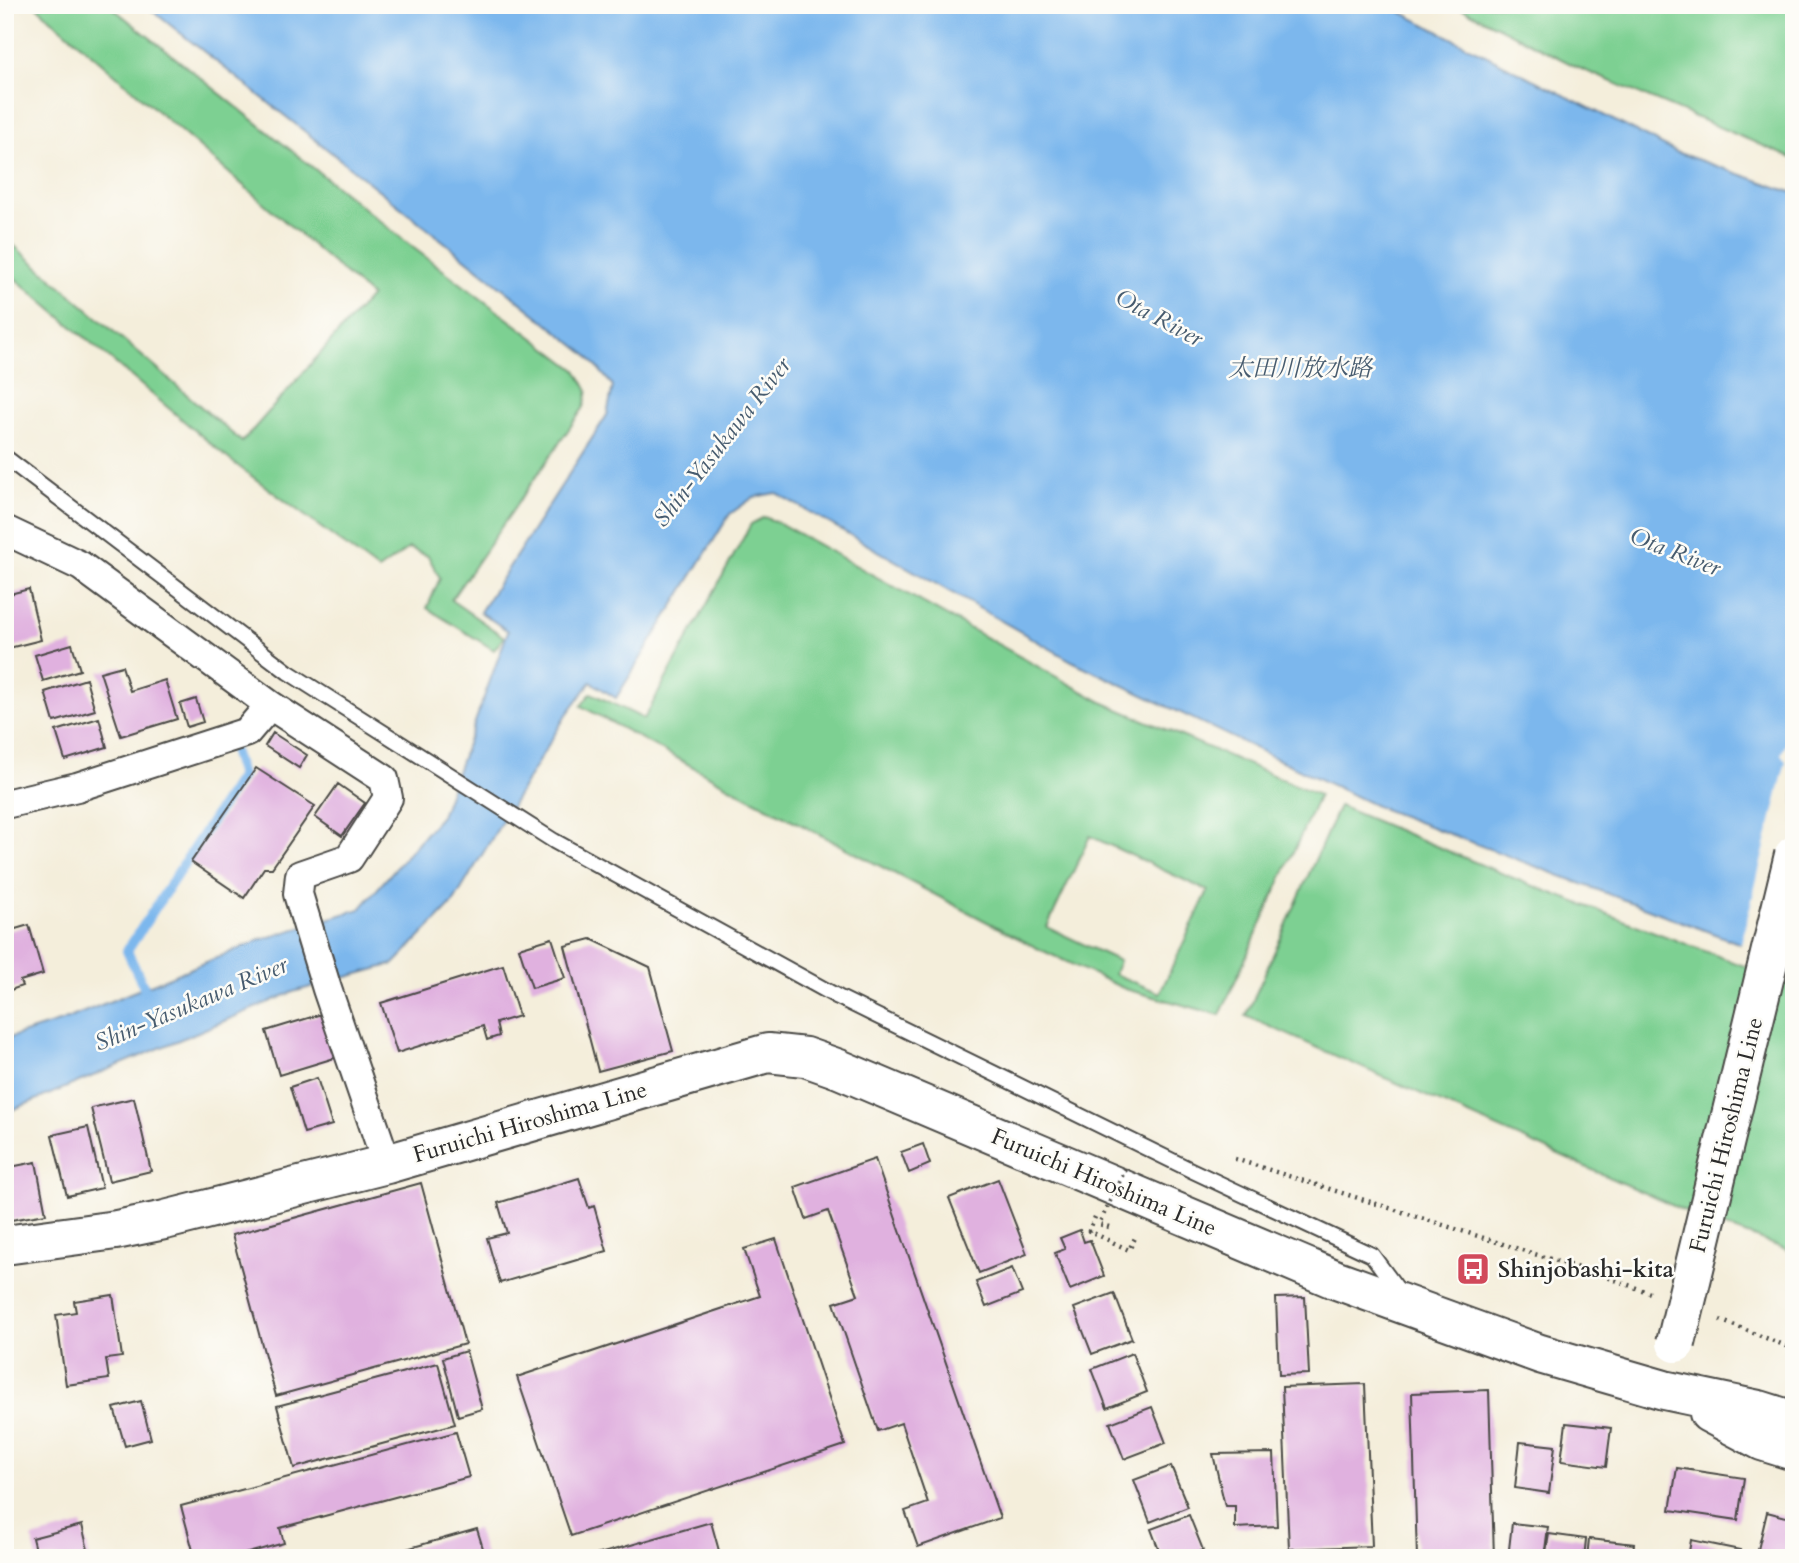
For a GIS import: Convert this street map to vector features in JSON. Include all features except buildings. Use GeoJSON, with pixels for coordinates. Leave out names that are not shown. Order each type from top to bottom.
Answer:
{"type":"FeatureCollection","features":[{"type":"Feature","properties":{"kind":"main road","name":"Furuichi Hiroshima Line"},"geometry":{"type":"LineString","coordinates":[[5,1245],[116,1230],[165,1220],[387,1164],[768,1053],[805,1057],[1309,1269],[1411,1309],[1540,1354],[1664,1390],[1794,855]]}},
{"type":"Feature","properties":{"kind":"main road"},"geometry":{"type":"LineString","coordinates":[[1664,1390],[1759,1410],[1794,1421]]}},
{"type":"Feature","properties":{"kind":"main road"},"geometry":{"type":"LineString","coordinates":[[1664,1390],[1762,1441],[1794,1451]]}},
{"type":"Feature","properties":{"kind":"street"},"geometry":{"type":"LineString","coordinates":[[5,530],[81,566],[270,705],[384,779],[388,799],[349,858],[300,875],[298,894],[327,989],[387,1164]]}},
{"type":"Feature","properties":{"kind":"street"},"geometry":{"type":"LineString","coordinates":[[5,804],[78,787],[247,732],[270,705]]}},
{"type":"Feature","properties":{"kind":"lane"},"geometry":{"type":"LineString","coordinates":[[5,457],[288,672],[554,841],[838,997],[1193,1171],[1372,1255],[1411,1309]]}},
{"type":"Feature","properties":{"kind":"path"},"geometry":{"type":"LineString","coordinates":[[1222,1155],[1606,1277],[1656,1296]]}},
{"type":"Feature","properties":{"kind":"path"},"geometry":{"type":"LineString","coordinates":[[1118,1231],[1099,1224],[1125,1170],[1130,1171]]}},
{"type":"Feature","properties":{"kind":"path"},"geometry":{"type":"LineString","coordinates":[[1096,1215],[1088,1231],[1129,1250],[1135,1238],[1126,1235]]}},
{"type":"Feature","properties":{"kind":"path"},"geometry":{"type":"LineString","coordinates":[[1719,1320],[1794,1349]]}},
{"type":"Feature","properties":{"kind":"green space"},"geometry":{"type":"Polygon","coordinates":[[[35,5],[109,5],[415,249],[576,370],[588,391],[584,407],[451,600],[504,637],[494,650],[427,608],[440,578],[428,556],[409,548],[378,570],[230,460],[5,270],[5,238],[242,442],[371,296],[35,5]]]}},
{"type":"Feature","properties":{"kind":"green space"},"geometry":{"type":"Polygon","coordinates":[[[1455,5],[1794,5],[1794,159],[1579,68],[1455,5]]]}},
{"type":"Feature","properties":{"kind":"green space"},"geometry":{"type":"Polygon","coordinates":[[[764,517],[779,523],[1102,702],[1319,795],[1220,1015],[1125,989],[1037,948],[581,706],[591,693],[644,719],[751,524],[764,517]],[[1090,836],[1047,927],[1119,961],[1114,974],[1160,993],[1208,891],[1090,836]]]}},
{"type":"Feature","properties":{"kind":"green space"},"geometry":{"type":"Polygon","coordinates":[[[1339,806],[1523,882],[1755,970],[1696,1216],[1246,1016],[1339,806]]]}},
{"type":"Feature","properties":{"kind":"green space"},"geometry":{"type":"Polygon","coordinates":[[[1775,979],[1794,985],[1794,1252],[1717,1224],[1775,979]]]}},
{"type":"Feature","properties":{"kind":"water","name":"太田川放水路"},"geometry":{"type":"Polygon","coordinates":[[[145,5],[1387,5],[1676,152],[1794,193],[1794,964],[1378,807],[1072,661],[776,493],[754,497],[730,514],[616,698],[591,682],[565,717],[453,903],[394,964],[293,992],[5,1113],[5,1039],[62,1021],[260,940],[360,909],[441,816],[508,631],[480,612],[607,415],[613,386],[587,355],[145,5]]]}},
{"type":"Feature","properties":{"kind":"pier"},"geometry":{"type":"Polygon","coordinates":[[[1794,737],[1793,968],[1740,948],[1786,761],[1781,754],[1787,741],[1794,737]]]}},
{"type":"Feature","properties":{"kind":"waterway","name":"Shin-Yasukawa River"},"geometry":{"type":"LineString","coordinates":[[149,998],[127,951],[241,776],[232,747]]}},
{"type":"Feature","properties":{"kind":"place","name":"Shinjobashi-kita"},"geometry":{"type":"Point","coordinates":[1473,1269]}},
{"type":"Feature","properties":{"kind":"water label","name":"Ota River"},"geometry":{"type":"Point","coordinates":[1159,318]}},
{"type":"Feature","properties":{"kind":"water label","name":"Ota River"},"geometry":{"type":"Point","coordinates":[1675,552]}}]}
